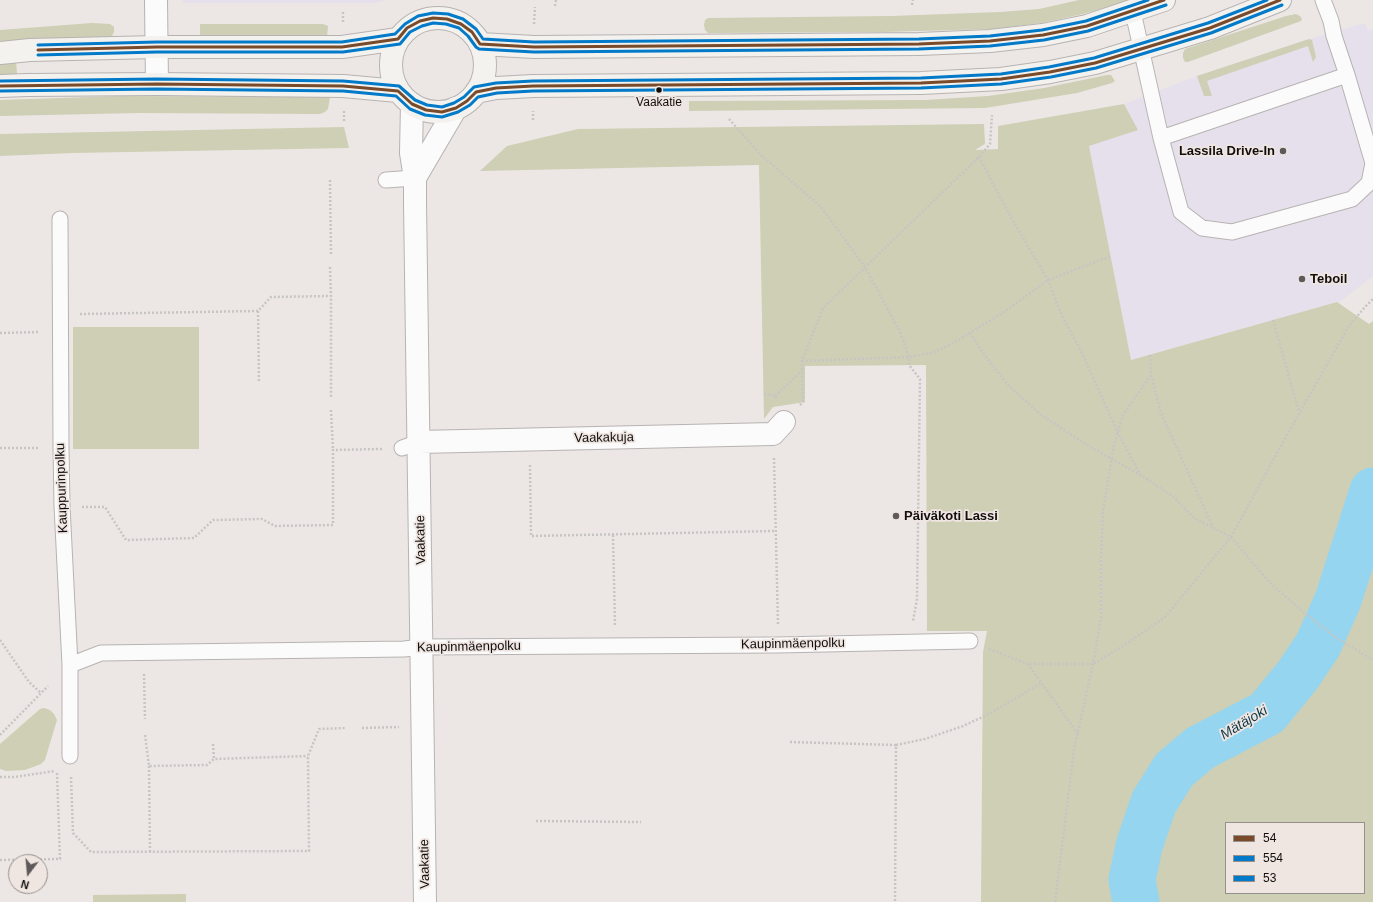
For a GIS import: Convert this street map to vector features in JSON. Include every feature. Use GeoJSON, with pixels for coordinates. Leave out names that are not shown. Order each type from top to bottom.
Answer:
{"type":"FeatureCollection","features":[{"type":"Feature","properties":{"kind":"main road"},"geometry":{"type":"LineString","coordinates":[[480,44],[534,47],[919,44],[990,41],[1043,35],[1087,26],[1133,12],[1164,0]]}},
{"type":"Feature","properties":{"kind":"main road"},"geometry":{"type":"LineString","coordinates":[[476,92],[496,88],[534,86],[921,84],[1001,79],[1050,72],[1095,62],[1141,49],[1210,28],[1280,0]]}},
{"type":"Feature","properties":{"kind":"main road"},"geometry":{"type":"LineString","coordinates":[[0,86],[27,84],[157,84],[343,86],[405,98],[426,110],[442,112],[456,108],[467,102],[476,92],[482,81],[485,68],[484,56],[480,44],[472,32],[447,18],[433,18],[420,21],[407,28],[398,39],[392,51],[390,65],[392,79],[405,98]]}},
{"type":"Feature","properties":{"kind":"main road"},"geometry":{"type":"LineString","coordinates":[[0,53],[30,50],[157,47],[342,47],[398,39]]}},
{"type":"Feature","properties":{"kind":"street"},"geometry":{"type":"LineString","coordinates":[[156,0],[157,84]]}},
{"type":"Feature","properties":{"kind":"street","name":"Vaakatie"},"geometry":{"type":"LineString","coordinates":[[405,98],[415,178],[410,445],[422,647],[425,902]]}},
{"type":"Feature","properties":{"kind":"street"},"geometry":{"type":"LineString","coordinates":[[415,178],[456,108]]}},
{"type":"Feature","properties":{"kind":"street","name":"Vaakakuja"},"geometry":{"type":"LineString","coordinates":[[410,445],[779,428]]}},
{"type":"Feature","properties":{"kind":"lane"},"geometry":{"type":"LineString","coordinates":[[1133,12],[1161,138],[1181,212],[1202,228],[1232,232],[1352,198],[1369,183],[1373,163],[1334,36],[1331,21],[1323,0]]}},
{"type":"Feature","properties":{"kind":"lane"},"geometry":{"type":"LineString","coordinates":[[1161,138],[1347,75]]}},
{"type":"Feature","properties":{"kind":"lane"},"geometry":{"type":"LineString","coordinates":[[386,180],[415,178]]}},
{"type":"Feature","properties":{"kind":"lane","name":"Kauppurinpolku"},"geometry":{"type":"LineString","coordinates":[[60,220],[62,506],[70,665],[70,756]]}},
{"type":"Feature","properties":{"kind":"lane","name":"Kaupinmäenpolku"},"geometry":{"type":"LineString","coordinates":[[70,665],[102,653],[404,649],[422,647],[778,645],[970,641]]}},
{"type":"Feature","properties":{"kind":"path"},"geometry":{"type":"LineString","coordinates":[[556,0],[556,6]]}},
{"type":"Feature","properties":{"kind":"path"},"geometry":{"type":"LineString","coordinates":[[912,5],[913,0]]}},
{"type":"Feature","properties":{"kind":"path"},"geometry":{"type":"LineString","coordinates":[[778,645],[775,531],[779,428],[803,402],[802,361],[823,308],[979,157],[990,144],[992,115]]}},
{"type":"Feature","properties":{"kind":"path"},"geometry":{"type":"LineString","coordinates":[[729,119],[761,155],[820,207],[865,267],[900,332],[909,357],[909,365],[920,379],[917,599],[910,642]]}},
{"type":"Feature","properties":{"kind":"path"},"geometry":{"type":"LineString","coordinates":[[979,157],[1009,214],[1048,280],[1062,316],[1081,351],[1118,433],[1142,476]]}},
{"type":"Feature","properties":{"kind":"path"},"geometry":{"type":"LineString","coordinates":[[330,180],[331,255]]}},
{"type":"Feature","properties":{"kind":"path"},"geometry":{"type":"LineString","coordinates":[[802,361],[909,357],[932,353],[950,345],[1004,312],[1048,280],[1111,256]]}},
{"type":"Feature","properties":{"kind":"path"},"geometry":{"type":"LineString","coordinates":[[330,267],[331,397]]}},
{"type":"Feature","properties":{"kind":"path"},"geometry":{"type":"LineString","coordinates":[[259,383],[258,311],[271,297],[331,296]]}},
{"type":"Feature","properties":{"kind":"path"},"geometry":{"type":"LineString","coordinates":[[970,641],[1028,664],[1093,664],[1166,617],[1231,538],[1349,326],[1373,299]]}},
{"type":"Feature","properties":{"kind":"path"},"geometry":{"type":"LineString","coordinates":[[60,315],[258,311]]}},
{"type":"Feature","properties":{"kind":"path"},"geometry":{"type":"LineString","coordinates":[[1273,320],[1300,413]]}},
{"type":"Feature","properties":{"kind":"path"},"geometry":{"type":"LineString","coordinates":[[0,333],[61,332]]}},
{"type":"Feature","properties":{"kind":"path"},"geometry":{"type":"LineString","coordinates":[[970,333],[983,353],[1008,385],[1040,414],[1087,445],[1142,476],[1175,498],[1194,518],[1231,538],[1270,583],[1308,616],[1338,639],[1373,660]]}},
{"type":"Feature","properties":{"kind":"path"},"geometry":{"type":"LineString","coordinates":[[1150,354],[1151,375],[1161,413],[1213,528]]}},
{"type":"Feature","properties":{"kind":"path"},"geometry":{"type":"LineString","coordinates":[[775,396],[802,371]]}},
{"type":"Feature","properties":{"kind":"path"},"geometry":{"type":"LineString","coordinates":[[1055,902],[1054,897],[1074,750],[1093,664],[1101,616],[1103,511],[1112,459],[1123,415],[1151,375]]}},
{"type":"Feature","properties":{"kind":"path"},"geometry":{"type":"LineString","coordinates":[[62,506],[105,507],[126,540],[194,538],[213,520],[262,519],[275,526],[333,525],[333,450],[331,410]]}},
{"type":"Feature","properties":{"kind":"path"},"geometry":{"type":"LineString","coordinates":[[529,440],[532,536],[775,531]]}},
{"type":"Feature","properties":{"kind":"path"},"geometry":{"type":"LineString","coordinates":[[333,450],[410,445]]}},
{"type":"Feature","properties":{"kind":"path"},"geometry":{"type":"LineString","coordinates":[[0,448],[46,448]]}},
{"type":"Feature","properties":{"kind":"path"},"geometry":{"type":"LineString","coordinates":[[613,535],[615,646]]}},
{"type":"Feature","properties":{"kind":"path"},"geometry":{"type":"LineString","coordinates":[[0,640],[29,682],[40,693]]}},
{"type":"Feature","properties":{"kind":"path"},"geometry":{"type":"LineString","coordinates":[[144,653],[145,719]]}},
{"type":"Feature","properties":{"kind":"path"},"geometry":{"type":"LineString","coordinates":[[1028,664],[1078,734]]}},
{"type":"Feature","properties":{"kind":"path"},"geometry":{"type":"LineString","coordinates":[[0,735],[40,693],[70,665]]}},
{"type":"Feature","properties":{"kind":"path"},"geometry":{"type":"LineString","coordinates":[[790,742],[896,745],[925,740],[963,726],[989,714],[1042,683]]}},
{"type":"Feature","properties":{"kind":"path"},"geometry":{"type":"LineString","coordinates":[[362,728],[406,727]]}},
{"type":"Feature","properties":{"kind":"path"},"geometry":{"type":"LineString","coordinates":[[70,756],[72,833],[91,852],[309,851],[308,756],[319,729],[346,728]]}},
{"type":"Feature","properties":{"kind":"path"},"geometry":{"type":"LineString","coordinates":[[146,735],[149,766],[150,852]]}},
{"type":"Feature","properties":{"kind":"path"},"geometry":{"type":"LineString","coordinates":[[213,744],[214,759]]}},
{"type":"Feature","properties":{"kind":"path"},"geometry":{"type":"LineString","coordinates":[[895,902],[896,745]]}},
{"type":"Feature","properties":{"kind":"path"},"geometry":{"type":"LineString","coordinates":[[149,766],[207,765],[214,759],[308,756]]}},
{"type":"Feature","properties":{"kind":"path"},"geometry":{"type":"LineString","coordinates":[[0,777],[14,777],[57,770],[60,859],[0,860]]}},
{"type":"Feature","properties":{"kind":"path"},"geometry":{"type":"LineString","coordinates":[[536,821],[641,822]]}},
{"type":"Feature","properties":{"kind":"shaded area"},"geometry":{"type":"Polygon","coordinates":[[[183,0],[388,0],[374,3],[183,3],[183,0]]]}},
{"type":"Feature","properties":{"kind":"shaded area"},"geometry":{"type":"Polygon","coordinates":[[[1365,23],[1368,30],[1373,29],[1373,276],[1341,301],[1131,360],[1089,146],[1138,130],[1124,104],[1197,76],[1309,39],[1365,23]]]}},
{"type":"Feature","properties":{"kind":"green space"},"geometry":{"type":"Polygon","coordinates":[[[1079,0],[1135,0],[1083,14],[1041,23],[993,29],[882,32],[708,33],[705,30],[704,25],[705,20],[708,18],[891,16],[1000,12],[1039,9],[1079,0]]]}},
{"type":"Feature","properties":{"kind":"green space"},"geometry":{"type":"Polygon","coordinates":[[[1296,14],[1300,16],[1302,19],[1301,21],[1188,62],[1185,62],[1183,58],[1185,49],[1296,14]]]}},
{"type":"Feature","properties":{"kind":"green space"},"geometry":{"type":"Polygon","coordinates":[[[92,23],[110,24],[114,27],[112,36],[102,39],[0,44],[0,30],[92,23]]]}},
{"type":"Feature","properties":{"kind":"green space"},"geometry":{"type":"Polygon","coordinates":[[[200,24],[323,24],[328,26],[327,37],[200,39],[200,24]]]}},
{"type":"Feature","properties":{"kind":"green space"},"geometry":{"type":"Polygon","coordinates":[[[1309,39],[1312,40],[1316,57],[1313,62],[1308,46],[1207,81],[1212,96],[1204,96],[1197,76],[1309,39]]]}},
{"type":"Feature","properties":{"kind":"green space"},"geometry":{"type":"Polygon","coordinates":[[[16,60],[17,75],[0,77],[0,61],[16,60]]]}},
{"type":"Feature","properties":{"kind":"green space"},"geometry":{"type":"Polygon","coordinates":[[[1111,75],[1115,81],[1077,93],[985,108],[689,111],[689,101],[925,100],[988,96],[1044,88],[1111,75]]]}},
{"type":"Feature","properties":{"kind":"green space"},"geometry":{"type":"Polygon","coordinates":[[[120,96],[330,97],[328,109],[320,114],[138,113],[0,116],[0,100],[120,96]]]}},
{"type":"Feature","properties":{"kind":"green space"},"geometry":{"type":"Polygon","coordinates":[[[1124,104],[1138,130],[1089,146],[1131,360],[1337,302],[1369,324],[1373,321],[1373,902],[981,902],[983,652],[987,631],[927,631],[926,365],[805,366],[805,402],[773,407],[764,419],[759,165],[480,171],[507,146],[578,129],[984,124],[985,144],[975,150],[998,149],[998,126],[1124,104]]]}},
{"type":"Feature","properties":{"kind":"green space"},"geometry":{"type":"Polygon","coordinates":[[[344,127],[349,148],[73,153],[0,156],[0,134],[344,127]]]}},
{"type":"Feature","properties":{"kind":"green space"},"geometry":{"type":"Polygon","coordinates":[[[73,327],[199,327],[199,449],[73,449],[73,327]]]}},
{"type":"Feature","properties":{"kind":"green space"},"geometry":{"type":"Polygon","coordinates":[[[44,708],[50,710],[57,720],[45,760],[41,764],[25,770],[6,771],[0,769],[0,744],[40,709],[44,708]]]}},
{"type":"Feature","properties":{"kind":"green space"},"geometry":{"type":"Polygon","coordinates":[[[186,894],[186,902],[93,902],[93,895],[186,894]]]}},
{"type":"Feature","properties":{"kind":"waterway","name":"Mätäjoki"},"geometry":{"type":"LineString","coordinates":[[1136,902],[1132,880],[1139,846],[1154,802],[1174,770],[1200,748],[1267,713],[1298,675],[1318,645],[1338,600],[1373,491]]}},
{"type":"Feature","properties":{"kind":"transit line","name":"53"},"geometry":{"type":"LineString","coordinates":[[38,45],[157,42],[342,42],[395,34],[405,24],[418,16],[433,13],[448,14],[463,19],[476,29],[483,39],[534,42],[919,39],[990,36],[1042,30],[1086,21],[1148,0]]}},
{"type":"Feature","properties":{"kind":"transit line","name":"54"},"geometry":{"type":"LineString","coordinates":[[38,50],[157,47],[342,47],[398,39],[407,28],[420,21],[433,18],[447,19],[461,24],[472,32],[480,44],[534,47],[919,44],[990,41],[1043,35],[1087,26],[1164,0]]}},
{"type":"Feature","properties":{"kind":"transit line","name":"53"},"geometry":{"type":"LineString","coordinates":[[0,81],[157,79],[343,81],[399,86],[415,100],[427,105],[442,107],[454,103],[464,97],[474,87],[496,83],[533,81],[921,78],[1001,74],[1049,67],[1094,58],[1208,23],[1267,0]]}},
{"type":"Feature","properties":{"kind":"transit line","name":"54"},"geometry":{"type":"LineString","coordinates":[[0,86],[157,84],[343,86],[398,91],[412,104],[426,110],[442,112],[456,108],[467,101],[476,92],[496,88],[533,86],[921,83],[1001,79],[1050,72],[1095,63],[1210,28],[1280,0]]}},
{"type":"Feature","properties":{"kind":"transit line","name":"554"},"geometry":{"type":"LineString","coordinates":[[38,55],[157,52],[343,52],[400,44],[410,32],[422,26],[433,23],[446,24],[459,28],[479,49],[534,52],[919,49],[990,46],[1044,40],[1088,31],[1166,5]]}},
{"type":"Feature","properties":{"kind":"transit line","name":"554"},"geometry":{"type":"LineString","coordinates":[[0,91],[157,89],[343,91],[396,96],[410,109],[425,115],[442,117],[458,112],[470,105],[478,97],[497,93],[533,91],[921,88],[1001,84],[1051,77],[1096,68],[1211,33],[1282,5]]}},
{"type":"Feature","properties":{"kind":"place","name":"Vaakatie"},"geometry":{"type":"Point","coordinates":[659,90]}},
{"type":"Feature","properties":{"kind":"place","name":"Lassila Drive-In"},"geometry":{"type":"Point","coordinates":[1283,151]}},
{"type":"Feature","properties":{"kind":"place","name":"Teboil"},"geometry":{"type":"Point","coordinates":[1302,279]}},
{"type":"Feature","properties":{"kind":"place","name":"Päiväkoti Lassi"},"geometry":{"type":"Point","coordinates":[896,516]}}]}
